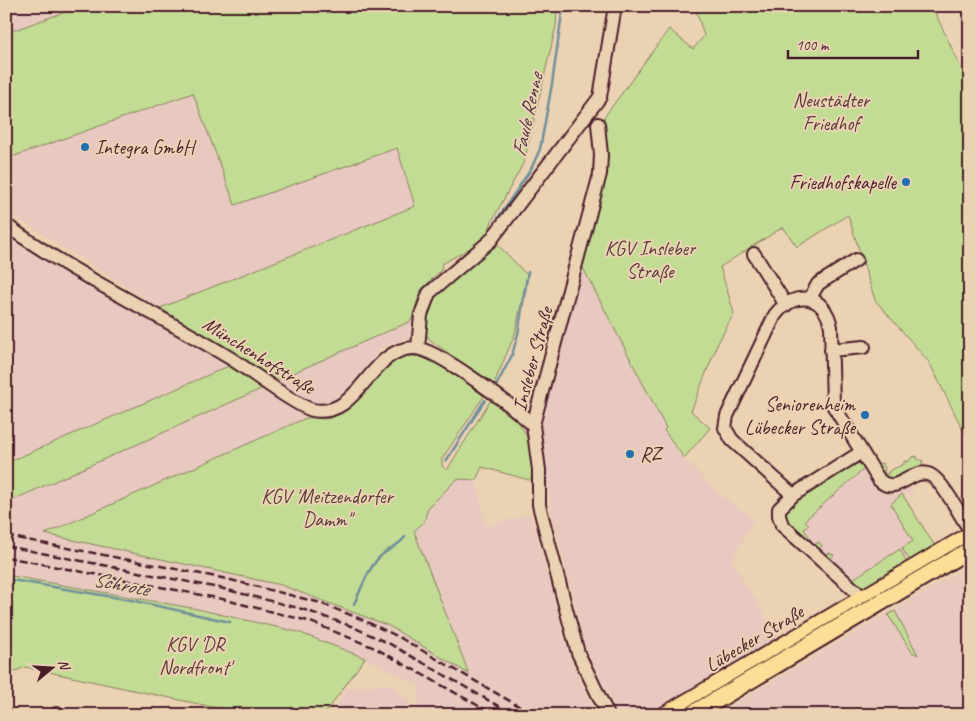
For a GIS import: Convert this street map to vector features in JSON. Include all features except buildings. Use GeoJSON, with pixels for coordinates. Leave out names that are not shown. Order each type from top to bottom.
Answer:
{"type":"FeatureCollection","features":[{"type":"Feature","properties":{"kind":"main road","name":"Lübecker Straße"},"geometry":{"type":"LineString","coordinates":[[696,714],[970,535]]}},
{"type":"Feature","properties":{"kind":"main road","name":"Lübecker Straße"},"geometry":{"type":"LineString","coordinates":[[665,715],[868,602],[970,549]]}},
{"type":"Feature","properties":{"kind":"street"},"geometry":{"type":"LineString","coordinates":[[533,425],[440,357],[418,348],[421,315],[429,293],[490,241],[600,97],[615,6]]}},
{"type":"Feature","properties":{"kind":"street","name":"Insleber Straße"},"geometry":{"type":"LineString","coordinates":[[598,124],[601,155],[600,174],[533,425],[540,475],[539,505],[561,591],[578,653],[608,715]]}},
{"type":"Feature","properties":{"kind":"street","name":"Münchenhofstraße"},"geometry":{"type":"LineString","coordinates":[[6,225],[44,250],[228,357],[310,410],[325,410],[342,404],[386,358],[398,351],[418,348]]}},
{"type":"Feature","properties":{"kind":"street"},"geometry":{"type":"LineString","coordinates":[[754,254],[786,305]]}},
{"type":"Feature","properties":{"kind":"street"},"geometry":{"type":"LineString","coordinates":[[810,298],[818,284],[856,260]]}},
{"type":"Feature","properties":{"kind":"street"},"geometry":{"type":"LineString","coordinates":[[793,495],[732,440],[725,425],[775,315],[786,305],[800,298],[810,298],[817,302],[829,320],[832,406],[860,453],[879,480],[886,486],[898,485],[918,475],[932,476],[970,530]]}},
{"type":"Feature","properties":{"kind":"street"},"geometry":{"type":"LineString","coordinates":[[831,350],[864,347]]}},
{"type":"Feature","properties":{"kind":"street"},"geometry":{"type":"LineString","coordinates":[[860,453],[793,495],[779,509],[779,516],[782,526],[868,602]]}},
{"type":"Feature","properties":{"kind":"shaded area"},"geometry":{"type":"Polygon","coordinates":[[[6,6],[82,6],[6,33],[6,6]]]}},
{"type":"Feature","properties":{"kind":"shaded area"},"geometry":{"type":"Polygon","coordinates":[[[194,93],[235,205],[397,148],[415,206],[160,308],[6,211],[6,159],[194,93]]]}},
{"type":"Feature","properties":{"kind":"shaded area"},"geometry":{"type":"Polygon","coordinates":[[[6,235],[36,255],[229,366],[6,463],[6,235]]]}},
{"type":"Feature","properties":{"kind":"shaded area"},"geometry":{"type":"Polygon","coordinates":[[[582,266],[645,385],[666,428],[664,430],[678,452],[718,493],[754,519],[732,561],[779,638],[644,715],[619,715],[587,652],[551,510],[539,420],[582,266]]]}},
{"type":"Feature","properties":{"kind":"shaded area"},"geometry":{"type":"Polygon","coordinates":[[[411,321],[413,336],[381,348],[346,393],[330,404],[316,405],[305,400],[277,380],[411,321]]]}},
{"type":"Feature","properties":{"kind":"shaded area"},"geometry":{"type":"Polygon","coordinates":[[[263,388],[306,418],[46,534],[281,585],[389,626],[469,673],[413,531],[424,522],[428,508],[457,479],[476,480],[486,526],[531,514],[570,658],[597,715],[417,715],[420,686],[365,658],[298,632],[197,609],[6,575],[6,503],[263,388]]]}},
{"type":"Feature","properties":{"kind":"shaded area"},"geometry":{"type":"Polygon","coordinates":[[[864,469],[874,482],[909,483],[914,491],[904,496],[932,542],[858,585],[818,550],[804,529],[805,520],[864,469]]]}},
{"type":"Feature","properties":{"kind":"shaded area"},"geometry":{"type":"Polygon","coordinates":[[[970,565],[970,715],[715,715],[970,565]]]}},
{"type":"Feature","properties":{"kind":"shaded area"},"geometry":{"type":"Polygon","coordinates":[[[389,684],[410,701],[412,715],[336,715],[336,709],[346,688],[389,684]]]}},
{"type":"Feature","properties":{"kind":"green space"},"geometry":{"type":"Polygon","coordinates":[[[82,6],[557,6],[556,26],[524,162],[492,221],[486,239],[442,264],[441,270],[421,290],[411,321],[277,380],[160,308],[415,206],[397,148],[235,205],[193,93],[6,159],[6,33],[82,6]]]}},
{"type":"Feature","properties":{"kind":"green space","name":"Neustädter Friedhof"},"geometry":{"type":"Polygon","coordinates":[[[695,6],[932,6],[970,87],[970,444],[929,362],[875,300],[848,215],[797,247],[783,227],[720,267],[734,313],[718,343],[691,411],[710,428],[684,458],[664,430],[666,428],[582,266],[606,170],[602,124],[605,116],[669,29],[693,49],[704,36],[695,6]]]}},
{"type":"Feature","properties":{"kind":"green space"},"geometry":{"type":"Polygon","coordinates":[[[497,244],[527,275],[515,334],[493,386],[429,339],[424,325],[427,311],[446,285],[497,244]]]}},
{"type":"Feature","properties":{"kind":"green space","name":"KGV 'Meitzendorfer Damm\""},"geometry":{"type":"Polygon","coordinates":[[[408,356],[419,357],[439,364],[484,396],[442,459],[442,466],[447,470],[490,401],[519,425],[528,439],[530,449],[533,477],[529,480],[482,467],[476,480],[457,479],[428,508],[424,522],[414,531],[469,674],[389,626],[281,585],[45,534],[306,418],[327,419],[333,417],[354,404],[387,367],[397,360],[408,356]]]}},
{"type":"Feature","properties":{"kind":"green space"},"geometry":{"type":"Polygon","coordinates":[[[229,366],[263,388],[6,503],[6,463],[229,366]]]}},
{"type":"Feature","properties":{"kind":"green space"},"geometry":{"type":"Polygon","coordinates":[[[917,456],[917,459],[923,461],[920,467],[893,478],[884,475],[877,465],[882,463],[885,468],[884,473],[888,474],[889,471],[904,464],[904,461],[908,462],[912,457],[917,456]]]}},
{"type":"Feature","properties":{"kind":"green space"},"geometry":{"type":"Polygon","coordinates":[[[854,463],[864,465],[874,482],[864,469],[805,520],[809,525],[804,529],[814,545],[819,542],[822,546],[818,550],[786,522],[784,510],[811,487],[854,463]]]}},
{"type":"Feature","properties":{"kind":"green space"},"geometry":{"type":"Polygon","coordinates":[[[902,494],[935,546],[910,561],[902,548],[913,541],[891,504],[902,494]]]}},
{"type":"Feature","properties":{"kind":"green space"},"geometry":{"type":"Polygon","coordinates":[[[900,549],[907,563],[862,589],[826,557],[829,553],[834,555],[830,560],[853,579],[900,549]]]}},
{"type":"Feature","properties":{"kind":"green space","name":"KGV 'DR Nordfront'"},"geometry":{"type":"Polygon","coordinates":[[[6,575],[197,609],[298,632],[365,658],[324,715],[250,715],[25,667],[6,675],[6,575]]]}},
{"type":"Feature","properties":{"kind":"green space"},"geometry":{"type":"Polygon","coordinates":[[[895,611],[918,655],[912,652],[888,615],[895,611]]]}},
{"type":"Feature","properties":{"kind":"waterway","name":"Faule Renne"},"geometry":{"type":"LineString","coordinates":[[496,221],[531,169],[540,149],[552,84],[563,6]]}},
{"type":"Feature","properties":{"kind":"waterway","name":"Faule Renne"},"geometry":{"type":"LineString","coordinates":[[498,241],[506,230]]}},
{"type":"Feature","properties":{"kind":"waterway","name":"Faule Renne"},"geometry":{"type":"LineString","coordinates":[[496,386],[512,355],[518,334],[528,272]]}},
{"type":"Feature","properties":{"kind":"waterway","name":"Faule Renne"},"geometry":{"type":"LineString","coordinates":[[446,461],[485,400]]}},
{"type":"Feature","properties":{"kind":"waterway","name":"Faule Renne"},"geometry":{"type":"LineString","coordinates":[[354,604],[374,564],[383,554],[405,537]]}},
{"type":"Feature","properties":{"kind":"waterway","name":"Schrote"},"geometry":{"type":"LineString","coordinates":[[6,579],[131,600],[230,622]]}},
{"type":"Feature","properties":{"kind":"tram line"},"geometry":{"type":"LineString","coordinates":[[674,715],[970,540]]}},
{"type":"Feature","properties":{"kind":"railway"},"geometry":{"type":"LineString","coordinates":[[6,536],[227,579],[317,602],[397,636],[534,715]]}},
{"type":"Feature","properties":{"kind":"railway"},"geometry":{"type":"LineString","coordinates":[[6,546],[224,589],[302,609],[351,626],[392,645],[514,715]]}},
{"type":"Feature","properties":{"kind":"railway"},"geometry":{"type":"LineString","coordinates":[[6,557],[222,599],[308,621],[375,648],[495,715]]}},
{"type":"Feature","properties":{"kind":"place","name":"Integra GmbH"},"geometry":{"type":"Point","coordinates":[85,147]}},
{"type":"Feature","properties":{"kind":"place","name":"Friedhofskapelle"},"geometry":{"type":"Point","coordinates":[906,182]}},
{"type":"Feature","properties":{"kind":"place","name":"Seniorenheim Lübecker Straße"},"geometry":{"type":"Point","coordinates":[865,415]}},
{"type":"Feature","properties":{"kind":"place","name":"RZ"},"geometry":{"type":"Point","coordinates":[630,454]}},
{"type":"Feature","properties":{"kind":"park label","name":"KGV Insleber Straße"},"geometry":{"type":"Point","coordinates":[650,260]}}]}
